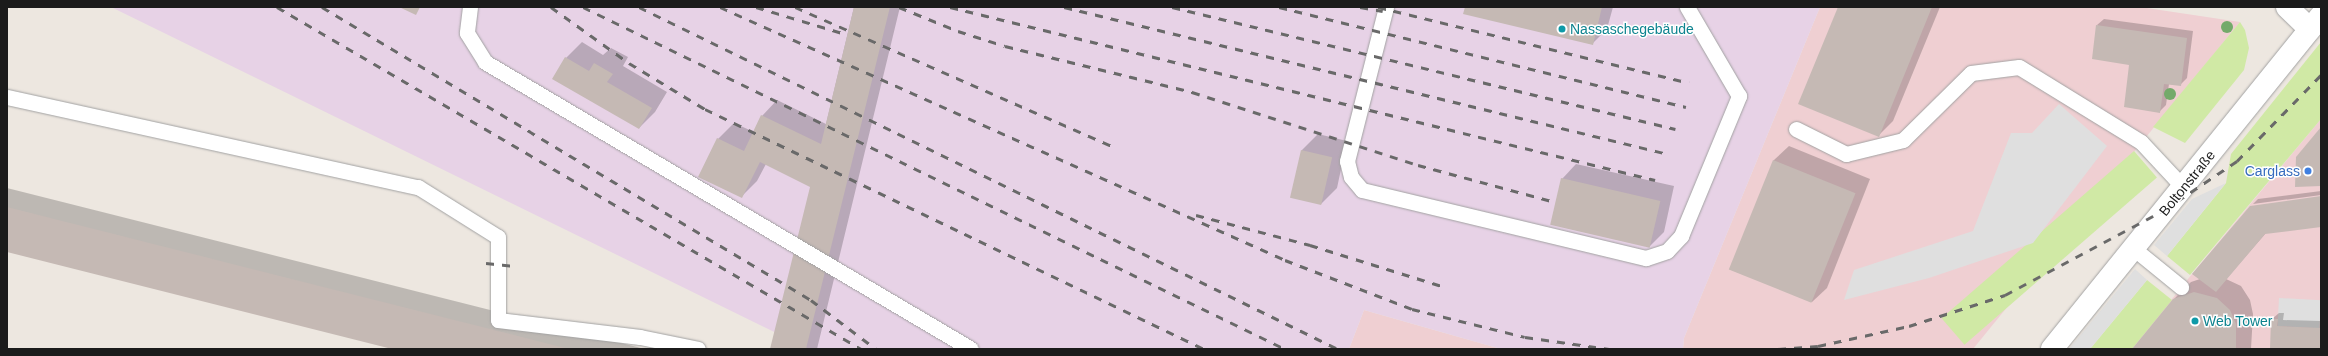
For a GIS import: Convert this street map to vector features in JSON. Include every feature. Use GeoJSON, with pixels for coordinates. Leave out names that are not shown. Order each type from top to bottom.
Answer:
{"type":"FeatureCollection","features":[{"type":"Feature","properties":{"kind":"street"},"geometry":{"type":"LineString","coordinates":[[2287,7],[2316,22]]}},
{"type":"Feature","properties":{"kind":"street","name":"Boltonstraße"},"geometry":{"type":"LineString","coordinates":[[2052,349],[2316,22]]}},
{"type":"Feature","properties":{"kind":"lane"},"geometry":{"type":"LineString","coordinates":[[470,7],[467,33],[485,62],[970,349]]}},
{"type":"Feature","properties":{"kind":"lane"},"geometry":{"type":"LineString","coordinates":[[1386,7],[1347,161],[1351,177],[1362,190],[1646,258],[1667,251],[1681,236],[1739,96],[1687,7]]}},
{"type":"Feature","properties":{"kind":"lane"},"geometry":{"type":"LineString","coordinates":[[1796,129],[1846,154],[1903,140],[1971,73],[2019,67],[2141,142],[2183,187]]}},
{"type":"Feature","properties":{"kind":"lane"},"geometry":{"type":"LineString","coordinates":[[7,97],[418,187],[498,237],[498,320],[640,337],[698,349]]}},
{"type":"Feature","properties":{"kind":"lane"},"geometry":{"type":"LineString","coordinates":[[2133,248],[2181,288]]}},
{"type":"Feature","properties":{"kind":"shaded area"},"geometry":{"type":"Polygon","coordinates":[[[111,7],[1820,7],[1684,338],[1683,349],[1501,349],[1364,310],[1349,349],[809,349],[111,7]]]}},
{"type":"Feature","properties":{"kind":"shaded area"},"geometry":{"type":"Polygon","coordinates":[[[1820,7],[2140,7],[2240,22],[1973,349],[1683,349],[1684,338],[1820,7]]]}},
{"type":"Feature","properties":{"kind":"shaded area"},"geometry":{"type":"Polygon","coordinates":[[[2059,104],[2107,146],[2033,243],[1929,278],[1844,300],[1854,270],[1973,231],[2011,133],[2032,133],[2059,104]]]}},
{"type":"Feature","properties":{"kind":"shaded area"},"geometry":{"type":"Polygon","coordinates":[[[2321,119],[2321,349],[2132,349],[2192,274],[2321,119]]]}},
{"type":"Feature","properties":{"kind":"shaded area"},"geometry":{"type":"Polygon","coordinates":[[[2226,183],[2167,256],[2154,245],[2192,199],[2226,183]]]}},
{"type":"Feature","properties":{"kind":"shaded area"},"geometry":{"type":"Polygon","coordinates":[[[2135,269],[2147,280],[2090,349],[2069,349],[2135,269]]]}},
{"type":"Feature","properties":{"kind":"shaded area"},"geometry":{"type":"Polygon","coordinates":[[[2279,298],[2321,300],[2319,328],[2278,326],[2279,298]]]}},
{"type":"Feature","properties":{"kind":"shaded area"},"geometry":{"type":"Polygon","coordinates":[[[1364,310],[1501,349],[1349,349],[1364,310]]]}},
{"type":"Feature","properties":{"kind":"green space"},"geometry":{"type":"Polygon","coordinates":[[[2240,22],[2245,30],[2249,48],[2244,70],[2185,143],[2153,127],[2240,22]]]}},
{"type":"Feature","properties":{"kind":"green space"},"geometry":{"type":"Polygon","coordinates":[[[2321,42],[2321,119],[2190,275],[2167,256],[2226,183],[2231,154],[2321,42]]]}},
{"type":"Feature","properties":{"kind":"green space"},"geometry":{"type":"Polygon","coordinates":[[[2134,151],[2157,177],[1965,345],[1942,318],[2134,151]]]}},
{"type":"Feature","properties":{"kind":"green space"},"geometry":{"type":"Polygon","coordinates":[[[2147,280],[2172,300],[2132,349],[2090,349],[2147,280]]]}},
{"type":"Feature","properties":{"kind":"building"},"geometry":{"type":"Polygon","coordinates":[[[399,7],[420,7],[416,15],[399,7]]]}},
{"type":"Feature","properties":{"kind":"building"},"geometry":{"type":"Polygon","coordinates":[[[854,7],[890,7],[806,349],[770,349],[810,187],[760,162],[742,198],[698,177],[717,138],[744,151],[761,115],[821,144],[854,7]]]}},
{"type":"Feature","properties":{"kind":"building","name":"Nassaschegebäude"},"geometry":{"type":"Polygon","coordinates":[[[1465,7],[1602,7],[1593,45],[1463,14],[1465,7]]]}},
{"type":"Feature","properties":{"kind":"building"},"geometry":{"type":"Polygon","coordinates":[[[1838,7],[1932,7],[1879,137],[1798,104],[1838,7]]]}},
{"type":"Feature","properties":{"kind":"building"},"geometry":{"type":"Polygon","coordinates":[[[2096,25],[2187,38],[2181,86],[2164,84],[2160,113],[2124,107],[2129,65],[2092,59],[2096,25]]]}},
{"type":"Feature","properties":{"kind":"building"},"geometry":{"type":"Polygon","coordinates":[[[565,57],[589,71],[594,63],[613,74],[607,82],[652,108],[639,129],[552,79],[565,57]]]}},
{"type":"Feature","properties":{"kind":"building","name":"Carglass"},"geometry":{"type":"Polygon","coordinates":[[[2321,127],[2321,186],[2295,187],[2296,157],[2321,127]]]}},
{"type":"Feature","properties":{"kind":"building"},"geometry":{"type":"Polygon","coordinates":[[[1301,150],[1332,157],[1321,205],[1290,198],[1301,150]]]}},
{"type":"Feature","properties":{"kind":"building"},"geometry":{"type":"Polygon","coordinates":[[[1773,160],[1856,193],[1811,303],[1729,269],[1773,160]]]}},
{"type":"Feature","properties":{"kind":"building"},"geometry":{"type":"Polygon","coordinates":[[[1561,178],[1660,201],[1650,248],[1550,225],[1561,178]]]}},
{"type":"Feature","properties":{"kind":"building"},"geometry":{"type":"Polygon","coordinates":[[[2321,196],[2321,227],[2265,234],[2216,292],[2192,274],[2250,206],[2321,196]]]}},
{"type":"Feature","properties":{"kind":"building"},"geometry":{"type":"Polygon","coordinates":[[[7,207],[565,349],[392,349],[7,252],[7,207]]]}},
{"type":"Feature","properties":{"kind":"building","name":"Web Tower"},"geometry":{"type":"Polygon","coordinates":[[[2194,292],[2217,298],[2230,310],[2236,324],[2236,349],[2132,349],[2173,299],[2194,292]]]}},
{"type":"Feature","properties":{"kind":"building"},"geometry":{"type":"Polygon","coordinates":[[[2271,319],[2278,319],[2277,326],[2321,328],[2321,349],[2270,349],[2271,319]]]}},
{"type":"Feature","properties":{"kind":"railway"},"geometry":{"type":"LineString","coordinates":[[277,7],[861,349]]}},
{"type":"Feature","properties":{"kind":"railway"},"geometry":{"type":"LineString","coordinates":[[322,7],[811,300],[876,349]]}},
{"type":"Feature","properties":{"kind":"railway"},"geometry":{"type":"LineString","coordinates":[[551,7],[629,63],[705,109],[1204,349]]}},
{"type":"Feature","properties":{"kind":"railway"},"geometry":{"type":"LineString","coordinates":[[583,7],[1285,349]]}},
{"type":"Feature","properties":{"kind":"railway"},"geometry":{"type":"LineString","coordinates":[[639,7],[1336,348]]}},
{"type":"Feature","properties":{"kind":"railway"},"geometry":{"type":"LineString","coordinates":[[720,7],[1285,260],[1412,309],[1525,337],[1609,349]]}},
{"type":"Feature","properties":{"kind":"railway"},"geometry":{"type":"LineString","coordinates":[[756,7],[842,33]]}},
{"type":"Feature","properties":{"kind":"railway"},"geometry":{"type":"LineString","coordinates":[[795,7],[1111,146]]}},
{"type":"Feature","properties":{"kind":"railway"},"geometry":{"type":"LineString","coordinates":[[899,7],[958,31],[1005,46],[1192,92],[1418,165],[1555,202]]}},
{"type":"Feature","properties":{"kind":"railway"},"geometry":{"type":"LineString","coordinates":[[950,7],[1655,180]]}},
{"type":"Feature","properties":{"kind":"railway"},"geometry":{"type":"LineString","coordinates":[[1064,7],[1664,153]]}},
{"type":"Feature","properties":{"kind":"railway"},"geometry":{"type":"LineString","coordinates":[[1172,7],[1675,129]]}},
{"type":"Feature","properties":{"kind":"railway"},"geometry":{"type":"LineString","coordinates":[[1279,7],[1686,107]]}},
{"type":"Feature","properties":{"kind":"railway"},"geometry":{"type":"LineString","coordinates":[[1360,7],[1383,11]]}},
{"type":"Feature","properties":{"kind":"railway"},"geometry":{"type":"LineString","coordinates":[[1378,7],[1689,83]]}},
{"type":"Feature","properties":{"kind":"railway"},"geometry":{"type":"LineString","coordinates":[[1778,349],[1818,346],[1909,326],[2005,295],[2164,210],[2237,161],[2321,75]]}},
{"type":"Feature","properties":{"kind":"railway"},"geometry":{"type":"LineString","coordinates":[[1196,215],[1310,245],[1442,286]]}},
{"type":"Feature","properties":{"kind":"railway"},"geometry":{"type":"LineString","coordinates":[[486,263],[517,266]]}},
{"type":"Feature","properties":{"kind":"place","name":"Nassaschegebäude"},"geometry":{"type":"Point","coordinates":[1562,29]}},
{"type":"Feature","properties":{"kind":"place","name":"Carglass"},"geometry":{"type":"Point","coordinates":[2308,171]}},
{"type":"Feature","properties":{"kind":"place","name":"Web Tower"},"geometry":{"type":"Point","coordinates":[2195,321]}}]}
